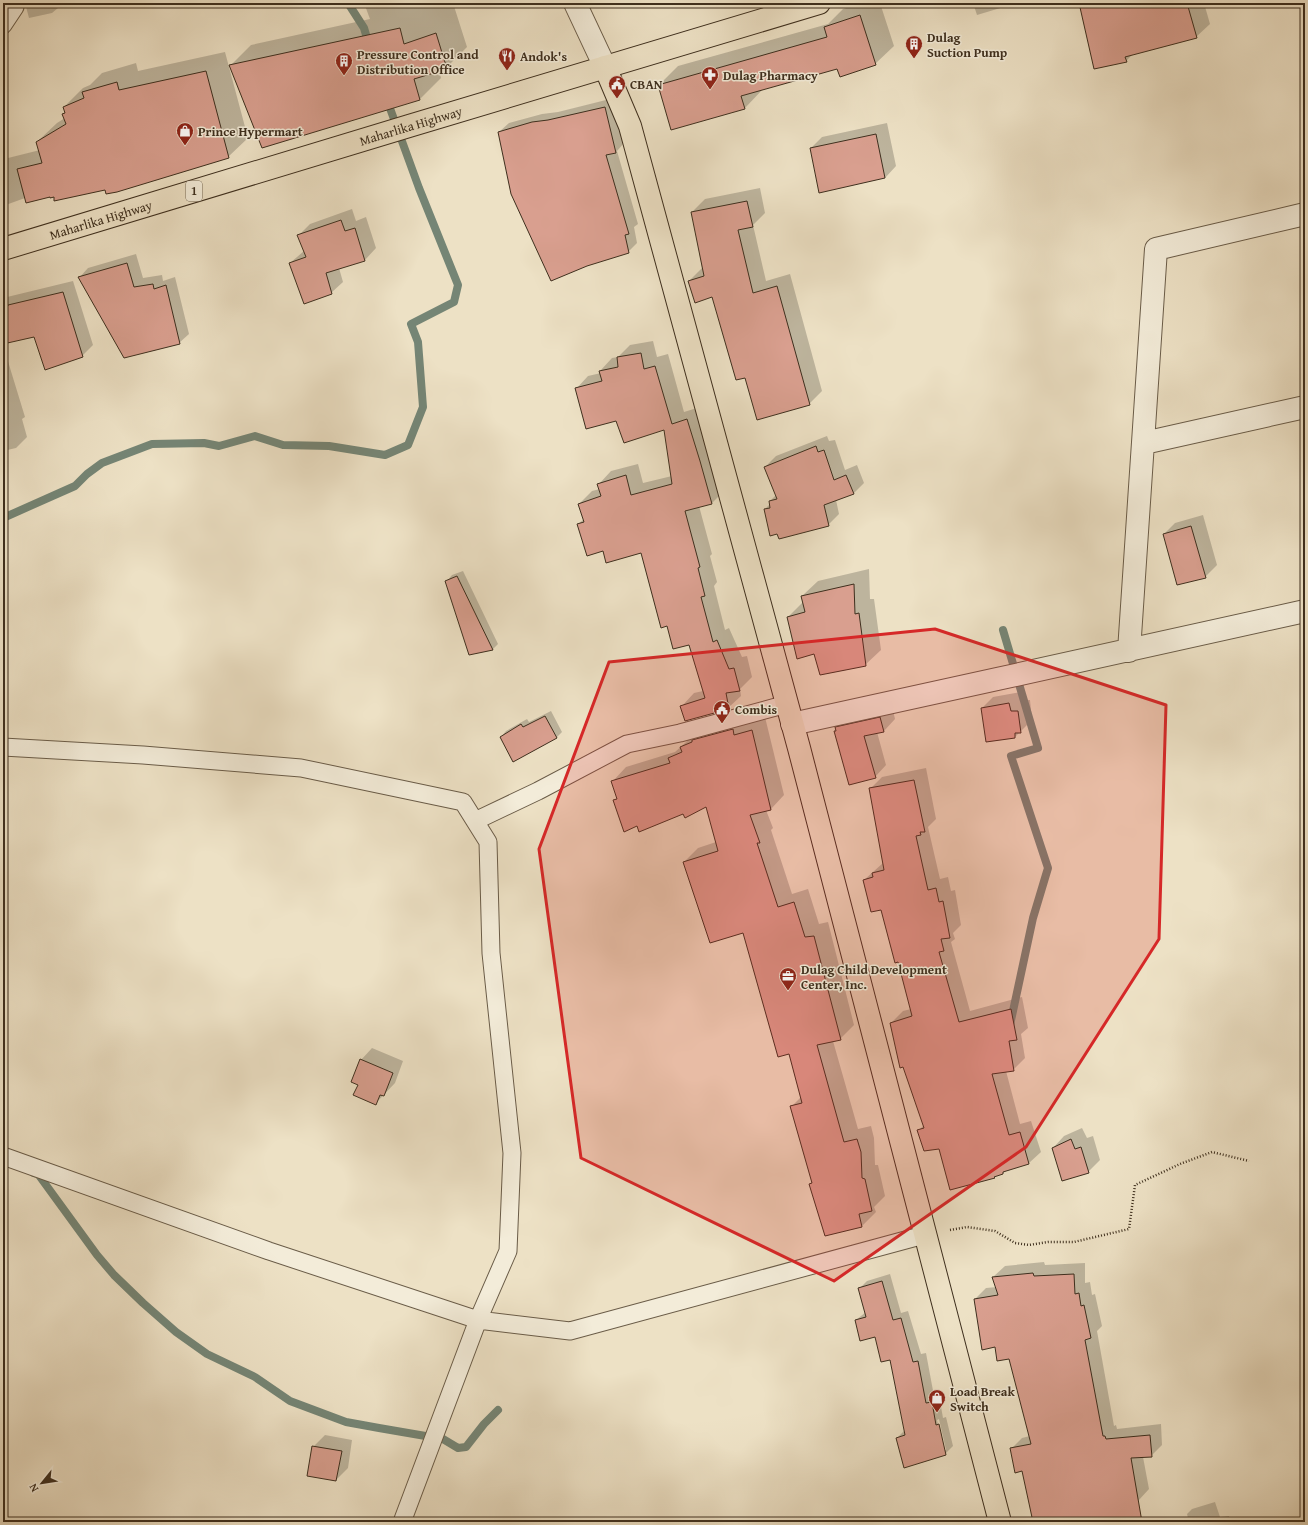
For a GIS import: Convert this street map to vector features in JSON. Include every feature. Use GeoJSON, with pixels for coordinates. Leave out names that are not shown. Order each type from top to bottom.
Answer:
{"type":"FeatureCollection","features":[{"type":"Feature","properties":{"kind":"main road","name":"Maharlika Highway"},"geometry":{"type":"LineString","coordinates":[[3,249],[819,3]]}},
{"type":"Feature","properties":{"kind":"main road"},"geometry":{"type":"LineString","coordinates":[[605,67],[630,126],[789,714],[1000,1522]]}},
{"type":"Feature","properties":{"kind":"street"},"geometry":{"type":"LineString","coordinates":[[575,3],[605,67]]}},
{"type":"Feature","properties":{"kind":"street"},"geometry":{"type":"LineString","coordinates":[[1129,651],[1156,249],[1305,214]]}},
{"type":"Feature","properties":{"kind":"street"},"geometry":{"type":"LineString","coordinates":[[1144,443],[1305,407]]}},
{"type":"Feature","properties":{"kind":"street"},"geometry":{"type":"LineString","coordinates":[[789,714],[1015,674],[1129,651],[1305,611]]}},
{"type":"Feature","properties":{"kind":"lane"},"geometry":{"type":"LineString","coordinates":[[3,25],[15,7],[15,3]]}},
{"type":"Feature","properties":{"kind":"lane"},"geometry":{"type":"LineString","coordinates":[[475,821],[538,791],[627,744],[789,714]]}},
{"type":"Feature","properties":{"kind":"lane"},"geometry":{"type":"LineString","coordinates":[[3,747],[143,755],[301,768],[463,802],[488,842],[491,953],[512,1153],[508,1251],[478,1320],[402,1522]]}},
{"type":"Feature","properties":{"kind":"lane"},"geometry":{"type":"LineString","coordinates":[[3,1156],[270,1251],[478,1320],[570,1331],[924,1235]]}},
{"type":"Feature","properties":{"kind":"path"},"geometry":{"type":"LineString","coordinates":[[924,1235],[967,1227],[995,1231],[1015,1243],[1029,1245],[1048,1242],[1074,1242],[1089,1239],[1129,1229],[1134,1185],[1180,1164],[1212,1152],[1249,1161]]}},
{"type":"Feature","properties":{"kind":"highlighted area"},"geometry":{"type":"Polygon","coordinates":[[[935,629],[1166,705],[1159,939],[1026,1147],[834,1281],[581,1158],[539,849],[609,662],[935,629]]]}},
{"type":"Feature","properties":{"kind":"building"},"geometry":{"type":"Polygon","coordinates":[[[1079,3],[1187,3],[1197,38],[1125,57],[1127,62],[1094,69],[1079,3]]]}},
{"type":"Feature","properties":{"kind":"building","name":"Dulag Pharmacy"},"geometry":{"type":"Polygon","coordinates":[[[860,15],[876,65],[840,77],[837,69],[741,96],[745,109],[671,130],[658,85],[827,37],[824,27],[860,15]]]}},
{"type":"Feature","properties":{"kind":"building"},"geometry":{"type":"Polygon","coordinates":[[[400,28],[404,44],[436,33],[447,69],[414,79],[420,100],[262,148],[229,65],[400,28]]]}},
{"type":"Feature","properties":{"kind":"building"},"geometry":{"type":"Polygon","coordinates":[[[206,71],[229,158],[117,192],[106,194],[105,190],[54,201],[54,197],[50,197],[26,203],[17,169],[42,163],[36,142],[66,124],[62,114],[65,113],[63,107],[84,98],[82,92],[117,82],[119,90],[206,71]]]}},
{"type":"Feature","properties":{"kind":"building"},"geometry":{"type":"Polygon","coordinates":[[[605,107],[616,153],[606,155],[629,234],[625,235],[629,253],[587,266],[551,281],[511,194],[498,132],[532,122],[548,120],[605,107]]]}},
{"type":"Feature","properties":{"kind":"building"},"geometry":{"type":"Polygon","coordinates":[[[876,134],[885,178],[819,193],[810,148],[876,134]]]}},
{"type":"Feature","properties":{"kind":"building"},"geometry":{"type":"Polygon","coordinates":[[[747,201],[753,227],[738,230],[753,293],[777,286],[810,405],[757,420],[745,378],[736,380],[712,297],[695,303],[688,281],[704,276],[691,212],[747,201]]]}},
{"type":"Feature","properties":{"kind":"building"},"geometry":{"type":"Polygon","coordinates":[[[341,220],[345,231],[355,228],[365,261],[326,273],[332,294],[304,304],[289,263],[306,257],[297,235],[341,220]]]}},
{"type":"Feature","properties":{"kind":"building"},"geometry":{"type":"Polygon","coordinates":[[[127,263],[134,287],[153,284],[154,289],[166,285],[180,344],[124,358],[78,277],[127,263]]]}},
{"type":"Feature","properties":{"kind":"building"},"geometry":{"type":"Polygon","coordinates":[[[63,292],[83,357],[45,370],[34,337],[3,344],[3,307],[63,292]]]}},
{"type":"Feature","properties":{"kind":"building"},"geometry":{"type":"Polygon","coordinates":[[[641,353],[644,369],[655,366],[672,424],[687,419],[700,461],[712,504],[685,511],[700,567],[698,568],[705,596],[701,597],[713,642],[717,640],[729,669],[734,668],[740,691],[726,693],[729,709],[685,721],[680,706],[705,698],[689,645],[673,649],[667,626],[661,628],[641,553],[606,563],[603,551],[587,556],[577,524],[584,522],[578,504],[601,496],[597,484],[626,475],[631,495],[672,484],[664,430],[624,443],[616,421],[586,429],[575,388],[602,381],[599,371],[618,367],[617,357],[641,353]]]}},
{"type":"Feature","properties":{"kind":"building"},"geometry":{"type":"Polygon","coordinates":[[[816,446],[818,452],[824,450],[834,480],[846,475],[854,494],[824,505],[829,526],[779,539],[777,534],[770,536],[764,509],[770,508],[769,501],[777,499],[764,467],[816,446]]]}},
{"type":"Feature","properties":{"kind":"building"},"geometry":{"type":"Polygon","coordinates":[[[1191,526],[1206,578],[1177,585],[1163,534],[1191,526]]]}},
{"type":"Feature","properties":{"kind":"building"},"geometry":{"type":"Polygon","coordinates":[[[457,576],[493,650],[469,655],[445,581],[457,576]]]}},
{"type":"Feature","properties":{"kind":"building"},"geometry":{"type":"Polygon","coordinates":[[[854,584],[855,614],[859,613],[866,666],[820,675],[814,654],[797,659],[787,617],[805,612],[801,596],[854,584]]]}},
{"type":"Feature","properties":{"kind":"building"},"geometry":{"type":"Polygon","coordinates":[[[1009,703],[1011,711],[1018,711],[1021,733],[1015,733],[1015,738],[986,742],[981,708],[1009,703]]]}},
{"type":"Feature","properties":{"kind":"building"},"geometry":{"type":"Polygon","coordinates":[[[545,716],[557,738],[513,762],[500,737],[521,724],[523,727],[545,716]]]}},
{"type":"Feature","properties":{"kind":"building"},"geometry":{"type":"Polygon","coordinates":[[[880,717],[884,732],[864,736],[876,778],[849,785],[834,731],[836,731],[835,727],[880,717]]]}},
{"type":"Feature","properties":{"kind":"building"},"geometry":{"type":"Polygon","coordinates":[[[733,729],[734,735],[752,730],[771,810],[750,815],[760,843],[757,843],[778,907],[794,902],[805,937],[814,936],[841,1040],[817,1045],[844,1142],[857,1139],[861,1152],[862,1178],[865,1179],[872,1211],[859,1214],[862,1227],[825,1236],[809,1184],[812,1183],[790,1106],[802,1103],[789,1054],[778,1057],[743,933],[710,943],[683,862],[718,851],[706,807],[685,818],[683,814],[639,832],[637,826],[624,832],[613,800],[617,799],[611,781],[670,763],[668,758],[682,752],[680,747],[692,742],[692,740],[733,729]]]}},
{"type":"Feature","properties":{"kind":"building"},"geometry":{"type":"Polygon","coordinates":[[[914,780],[925,832],[920,832],[921,835],[916,836],[928,890],[936,888],[939,902],[943,901],[950,938],[941,939],[944,951],[939,952],[959,1022],[1011,1009],[1017,1040],[1009,1041],[1014,1071],[992,1074],[1009,1135],[1020,1132],[1029,1164],[1003,1172],[1003,1174],[994,1177],[995,1178],[950,1190],[939,1149],[924,1151],[917,1130],[924,1128],[903,1067],[900,1068],[890,1023],[912,1016],[898,962],[895,963],[881,910],[871,912],[863,880],[873,877],[872,873],[884,870],[869,788],[914,780]]]}},
{"type":"Feature","properties":{"kind":"building"},"geometry":{"type":"Polygon","coordinates":[[[360,1059],[393,1073],[384,1096],[380,1095],[376,1105],[353,1095],[358,1085],[351,1082],[360,1059]]]}},
{"type":"Feature","properties":{"kind":"building"},"geometry":{"type":"Polygon","coordinates":[[[1071,1139],[1075,1149],[1081,1147],[1089,1173],[1062,1181],[1052,1148],[1071,1139]]]}},
{"type":"Feature","properties":{"kind":"building"},"geometry":{"type":"Polygon","coordinates":[[[1033,1273],[1034,1276],[1074,1274],[1075,1294],[1079,1293],[1081,1306],[1084,1305],[1091,1338],[1085,1340],[1103,1436],[1105,1436],[1106,1439],[1150,1435],[1152,1457],[1131,1458],[1142,1522],[1033,1522],[1022,1471],[1015,1473],[1010,1448],[1031,1444],[1009,1359],[997,1361],[995,1347],[982,1350],[974,1299],[998,1295],[992,1277],[1033,1273]]]}},
{"type":"Feature","properties":{"kind":"building"},"geometry":{"type":"Polygon","coordinates":[[[882,1281],[893,1320],[901,1318],[913,1362],[918,1361],[926,1403],[932,1402],[936,1425],[939,1424],[946,1455],[904,1468],[896,1438],[905,1435],[890,1360],[881,1362],[875,1337],[860,1341],[855,1320],[866,1317],[858,1288],[882,1281]]]}},
{"type":"Feature","properties":{"kind":"building"},"geometry":{"type":"Polygon","coordinates":[[[312,1446],[342,1451],[336,1481],[307,1476],[312,1446]]]}},
{"type":"Feature","properties":{"kind":"waterway"},"geometry":{"type":"LineString","coordinates":[[348,3],[364,28],[369,45]]}},
{"type":"Feature","properties":{"kind":"waterway"},"geometry":{"type":"LineString","coordinates":[[3,518],[75,486],[87,474],[102,463],[152,444],[204,443],[219,446],[255,436],[283,445],[329,446],[385,455],[408,445],[423,407],[418,342],[411,324],[454,302],[458,285],[419,188],[387,100]]}},
{"type":"Feature","properties":{"kind":"waterway"},"geometry":{"type":"LineString","coordinates":[[1003,630],[1038,748],[1011,756],[1048,868],[1033,918],[1010,1025]]}},
{"type":"Feature","properties":{"kind":"waterway"},"geometry":{"type":"LineString","coordinates":[[34,1173],[38,1174],[97,1255],[114,1275],[143,1303],[176,1332],[207,1354],[255,1377],[290,1401],[346,1422],[443,1439],[458,1448],[466,1447],[484,1424],[498,1410]]}},
{"type":"Feature","properties":{"kind":"place","name":"Dulag Suction Pump"},"geometry":{"type":"Point","coordinates":[914,59]}},
{"type":"Feature","properties":{"kind":"place","name":"Andok's"},"geometry":{"type":"Point","coordinates":[507,71]}},
{"type":"Feature","properties":{"kind":"place","name":"Pressure Control and Distribution Office"},"geometry":{"type":"Point","coordinates":[344,76]}},
{"type":"Feature","properties":{"kind":"place","name":"Dulag Pharmacy"},"geometry":{"type":"Point","coordinates":[710,90]}},
{"type":"Feature","properties":{"kind":"place","name":"CBAN"},"geometry":{"type":"Point","coordinates":[617,99]}},
{"type":"Feature","properties":{"kind":"place","name":"Prince Hypermart"},"geometry":{"type":"Point","coordinates":[185,146]}},
{"type":"Feature","properties":{"kind":"place","name":"Combis"},"geometry":{"type":"Point","coordinates":[722,724]}},
{"type":"Feature","properties":{"kind":"place","name":"Dulag Child Development Center, Inc."},"geometry":{"type":"Point","coordinates":[788,991]}},
{"type":"Feature","properties":{"kind":"place","name":"Load Break Switch"},"geometry":{"type":"Point","coordinates":[937,1413]}}]}
